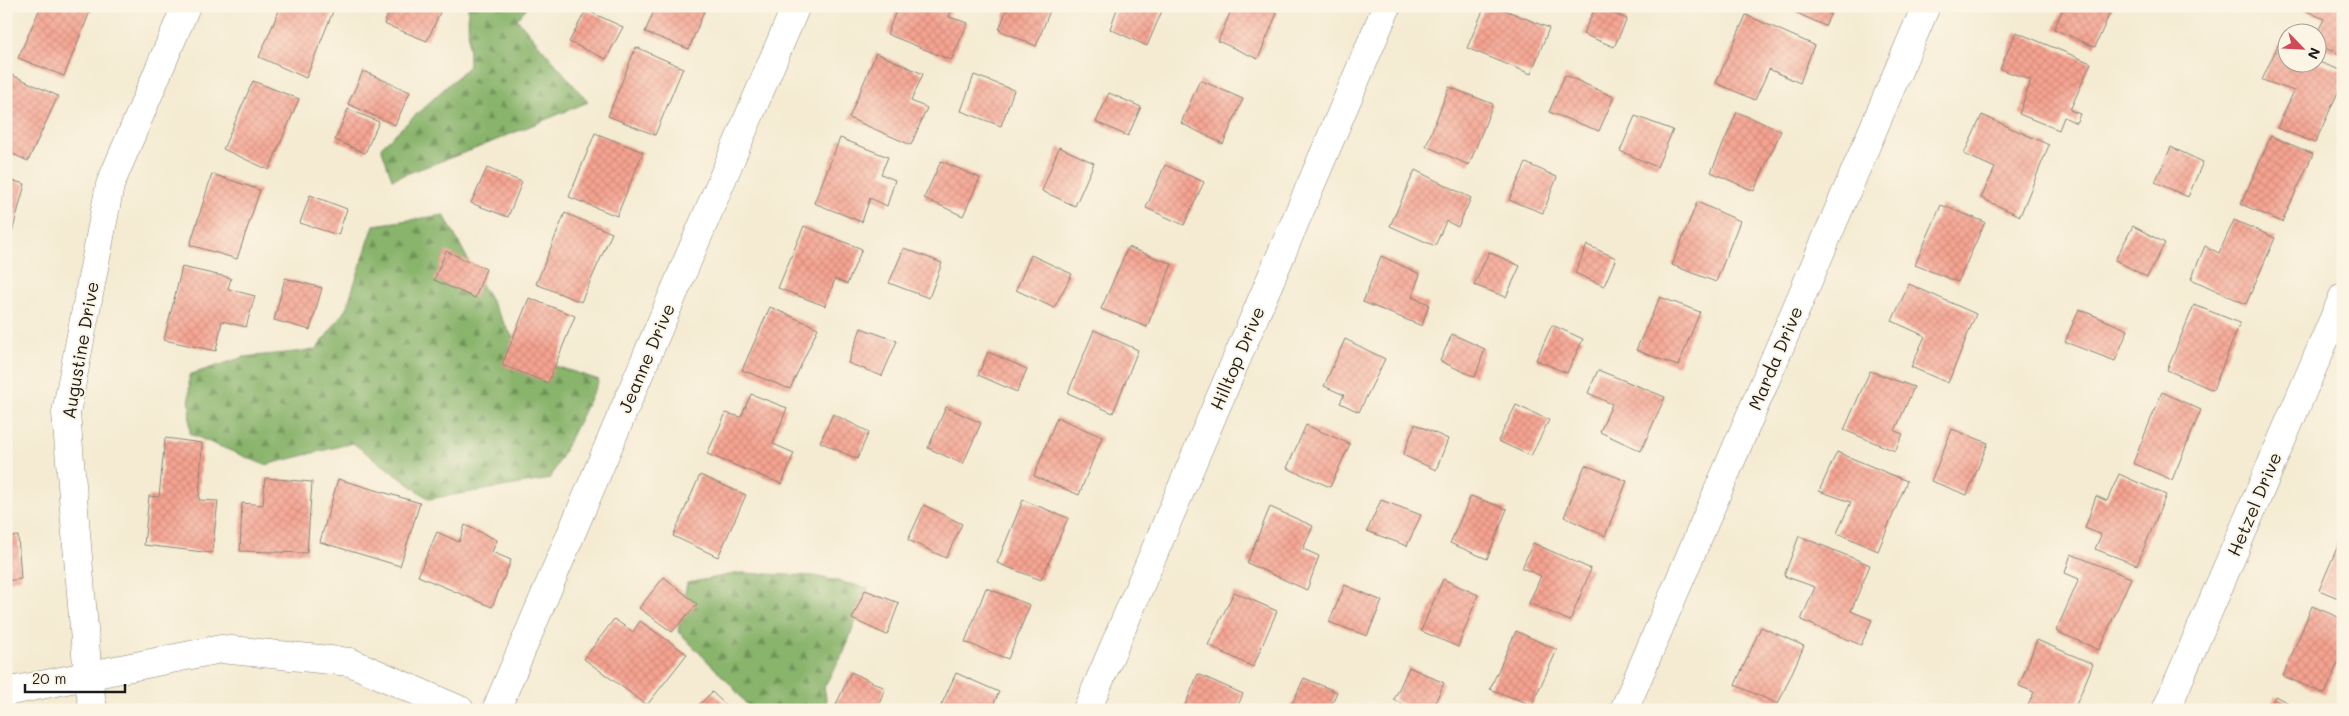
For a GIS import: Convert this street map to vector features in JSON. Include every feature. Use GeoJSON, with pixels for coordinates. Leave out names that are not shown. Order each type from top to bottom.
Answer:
{"type":"FeatureCollection","features":[{"type":"Feature","properties":{"kind":"street","name":"Augustine Drive"},"geometry":{"type":"LineString","coordinates":[[93,710],[88,677],[66,413],[110,185],[186,6]]}},
{"type":"Feature","properties":{"kind":"street","name":"Jeanne Drive"},"geometry":{"type":"LineString","coordinates":[[496,710],[796,6]]}},
{"type":"Feature","properties":{"kind":"street","name":"Hilltop Drive"},"geometry":{"type":"LineString","coordinates":[[1087,710],[1387,6]]}},
{"type":"Feature","properties":{"kind":"street","name":"Marda Drive"},"geometry":{"type":"LineString","coordinates":[[1624,710],[1926,6]]}},
{"type":"Feature","properties":{"kind":"street","name":"Hetzel Drive"},"geometry":{"type":"LineString","coordinates":[[2166,710],[2343,298]]}},
{"type":"Feature","properties":{"kind":"street"},"geometry":{"type":"LineString","coordinates":[[6,692],[221,649],[350,662],[460,710]]}},
{"type":"Feature","properties":{"kind":"green space"},"geometry":{"type":"Polygon","coordinates":[[[468,6],[528,6],[517,19],[588,102],[477,148],[392,179],[381,147],[469,66],[468,6]]]}},
{"type":"Feature","properties":{"kind":"green space"},"geometry":{"type":"Polygon","coordinates":[[[444,215],[482,286],[524,356],[599,380],[550,479],[429,499],[353,443],[265,465],[190,434],[189,375],[244,357],[316,350],[346,309],[374,225],[444,215]]]}},
{"type":"Feature","properties":{"kind":"green space"},"geometry":{"type":"Polygon","coordinates":[[[740,573],[815,576],[868,588],[844,652],[824,687],[828,710],[751,710],[732,686],[678,631],[687,583],[740,573]]]}},
{"type":"Feature","properties":{"kind":"building"},"geometry":{"type":"Polygon","coordinates":[[[41,6],[84,6],[91,9],[64,76],[18,58],[41,6]]]}},
{"type":"Feature","properties":{"kind":"building"},"geometry":{"type":"Polygon","coordinates":[[[281,6],[326,6],[334,9],[306,78],[259,57],[281,6]]]}},
{"type":"Feature","properties":{"kind":"building"},"geometry":{"type":"Polygon","coordinates":[[[392,6],[439,6],[442,8],[427,41],[384,24],[392,6]]]}},
{"type":"Feature","properties":{"kind":"building"},"geometry":{"type":"Polygon","coordinates":[[[656,6],[706,6],[689,49],[645,32],[656,6]]]}},
{"type":"Feature","properties":{"kind":"building"},"geometry":{"type":"Polygon","coordinates":[[[898,6],[953,6],[949,17],[968,23],[951,60],[887,34],[898,6]]]}},
{"type":"Feature","properties":{"kind":"building"},"geometry":{"type":"Polygon","coordinates":[[[1008,6],[1051,8],[1036,46],[999,30],[1008,6]]]}},
{"type":"Feature","properties":{"kind":"building"},"geometry":{"type":"Polygon","coordinates":[[[1118,6],[1152,6],[1162,11],[1147,46],[1110,29],[1118,6]]]}},
{"type":"Feature","properties":{"kind":"building"},"geometry":{"type":"Polygon","coordinates":[[[1233,6],[1262,6],[1277,13],[1258,59],[1218,41],[1233,6]]]}},
{"type":"Feature","properties":{"kind":"building"},"geometry":{"type":"Polygon","coordinates":[[[1485,6],[1495,6],[1549,28],[1531,74],[1467,48],[1485,6]]]}},
{"type":"Feature","properties":{"kind":"building"},"geometry":{"type":"Polygon","coordinates":[[[1596,6],[1627,19],[1614,47],[1583,34],[1596,6]]]}},
{"type":"Feature","properties":{"kind":"building"},"geometry":{"type":"Polygon","coordinates":[[[1782,6],[1834,6],[1825,26],[1782,6]]]}},
{"type":"Feature","properties":{"kind":"building"},"geometry":{"type":"Polygon","coordinates":[[[2064,6],[2113,6],[2095,47],[2054,29],[2064,6]]]}},
{"type":"Feature","properties":{"kind":"building"},"geometry":{"type":"Polygon","coordinates":[[[2296,6],[2343,6],[2343,55],[2326,49],[2326,22],[2322,22],[2324,19],[2296,6]]]}},
{"type":"Feature","properties":{"kind":"building"},"geometry":{"type":"Polygon","coordinates":[[[586,10],[623,27],[606,59],[569,42],[586,10]]]}},
{"type":"Feature","properties":{"kind":"building"},"geometry":{"type":"Polygon","coordinates":[[[1746,15],[1814,45],[1800,83],[1769,69],[1755,100],[1716,83],[1746,15]]]}},
{"type":"Feature","properties":{"kind":"building"},"geometry":{"type":"Polygon","coordinates":[[[2016,32],[2091,63],[2070,110],[2080,114],[2076,123],[2064,117],[2059,130],[2019,114],[2031,80],[2000,69],[2016,32]]]}},
{"type":"Feature","properties":{"kind":"building"},"geometry":{"type":"Polygon","coordinates":[[[636,47],[683,68],[655,135],[608,116],[636,47]]]}},
{"type":"Feature","properties":{"kind":"building"},"geometry":{"type":"Polygon","coordinates":[[[2276,49],[2276,72],[2326,72],[2326,65],[2343,71],[2343,81],[2315,143],[2277,128],[2294,91],[2262,80],[2276,49]]]}},
{"type":"Feature","properties":{"kind":"building"},"geometry":{"type":"Polygon","coordinates":[[[876,53],[923,74],[911,101],[927,108],[911,145],[849,118],[876,53]]]}},
{"type":"Feature","properties":{"kind":"building"},"geometry":{"type":"Polygon","coordinates":[[[363,71],[410,92],[395,125],[348,104],[363,71]]]}},
{"type":"Feature","properties":{"kind":"building"},"geometry":{"type":"Polygon","coordinates":[[[12,75],[58,96],[28,161],[6,151],[6,89],[12,75]]]}},
{"type":"Feature","properties":{"kind":"building"},"geometry":{"type":"Polygon","coordinates":[[[974,75],[1014,90],[1001,126],[961,111],[974,75]]]}},
{"type":"Feature","properties":{"kind":"building"},"geometry":{"type":"Polygon","coordinates":[[[1565,75],[1614,97],[1599,131],[1549,112],[1565,75]]]}},
{"type":"Feature","properties":{"kind":"building"},"geometry":{"type":"Polygon","coordinates":[[[1200,80],[1243,99],[1223,144],[1181,123],[1200,80]]]}},
{"type":"Feature","properties":{"kind":"building"},"geometry":{"type":"Polygon","coordinates":[[[253,81],[299,99],[269,170],[223,149],[253,81]]]}},
{"type":"Feature","properties":{"kind":"building"},"geometry":{"type":"Polygon","coordinates":[[[1449,87],[1493,104],[1469,165],[1426,146],[1449,87]]]}},
{"type":"Feature","properties":{"kind":"building"},"geometry":{"type":"Polygon","coordinates":[[[1109,93],[1141,107],[1128,136],[1096,122],[1109,93]]]}},
{"type":"Feature","properties":{"kind":"building"},"geometry":{"type":"Polygon","coordinates":[[[348,109],[379,122],[365,153],[335,140],[348,109]]]}},
{"type":"Feature","properties":{"kind":"building"},"geometry":{"type":"Polygon","coordinates":[[[1737,112],[1781,131],[1754,191],[1711,172],[1737,112]]]}},
{"type":"Feature","properties":{"kind":"building"},"geometry":{"type":"Polygon","coordinates":[[[1982,115],[2049,145],[2020,216],[1981,198],[1995,168],[1964,154],[1982,115]]]}},
{"type":"Feature","properties":{"kind":"building"},"geometry":{"type":"Polygon","coordinates":[[[1635,116],[1673,130],[1657,167],[1620,151],[1635,116]]]}},
{"type":"Feature","properties":{"kind":"building"},"geometry":{"type":"Polygon","coordinates":[[[595,133],[643,152],[617,216],[569,197],[595,133]]]}},
{"type":"Feature","properties":{"kind":"building"},"geometry":{"type":"Polygon","coordinates":[[[2271,136],[2313,154],[2282,222],[2241,204],[2271,136]]]}},
{"type":"Feature","properties":{"kind":"building"},"geometry":{"type":"Polygon","coordinates":[[[840,138],[888,157],[881,174],[895,180],[887,206],[870,198],[862,222],[814,203],[840,138]]]}},
{"type":"Feature","properties":{"kind":"building"},"geometry":{"type":"Polygon","coordinates":[[[1059,147],[1094,163],[1075,206],[1042,191],[1059,147]]]}},
{"type":"Feature","properties":{"kind":"building"},"geometry":{"type":"Polygon","coordinates":[[[2171,147],[2203,162],[2188,197],[2155,182],[2171,147]]]}},
{"type":"Feature","properties":{"kind":"building"},"geometry":{"type":"Polygon","coordinates":[[[941,161],[980,178],[963,216],[924,198],[941,161]]]}},
{"type":"Feature","properties":{"kind":"building"},"geometry":{"type":"Polygon","coordinates":[[[1526,163],[1557,177],[1543,213],[1509,200],[1526,163]]]}},
{"type":"Feature","properties":{"kind":"building"},"geometry":{"type":"Polygon","coordinates":[[[1165,165],[1204,182],[1184,225],[1146,208],[1165,165]]]}},
{"type":"Feature","properties":{"kind":"building"},"geometry":{"type":"Polygon","coordinates":[[[487,168],[522,182],[508,217],[471,203],[487,168]]]}},
{"type":"Feature","properties":{"kind":"building"},"geometry":{"type":"Polygon","coordinates":[[[1415,170],[1471,198],[1458,227],[1446,221],[1435,246],[1390,226],[1415,170]]]}},
{"type":"Feature","properties":{"kind":"building"},"geometry":{"type":"Polygon","coordinates":[[[212,174],[260,190],[237,259],[190,245],[212,174]]]}},
{"type":"Feature","properties":{"kind":"building"},"geometry":{"type":"Polygon","coordinates":[[[6,179],[25,184],[7,251],[6,251],[6,179]]]}},
{"type":"Feature","properties":{"kind":"building"},"geometry":{"type":"Polygon","coordinates":[[[310,195],[347,209],[338,235],[300,223],[310,195]]]}},
{"type":"Feature","properties":{"kind":"building"},"geometry":{"type":"Polygon","coordinates":[[[1697,202],[1740,221],[1716,282],[1672,265],[1697,202]]]}},
{"type":"Feature","properties":{"kind":"building"},"geometry":{"type":"Polygon","coordinates":[[[1941,205],[1985,222],[1958,282],[1915,265],[1941,205]]]}},
{"type":"Feature","properties":{"kind":"building"},"geometry":{"type":"Polygon","coordinates":[[[565,213],[612,233],[581,302],[536,284],[565,213]]]}},
{"type":"Feature","properties":{"kind":"building"},"geometry":{"type":"Polygon","coordinates":[[[2234,220],[2275,238],[2246,304],[2191,279],[2205,246],[2219,253],[2234,220]]]}},
{"type":"Feature","properties":{"kind":"building"},"geometry":{"type":"Polygon","coordinates":[[[804,226],[862,249],[847,284],[835,279],[825,306],[778,288],[804,226]]]}},
{"type":"Feature","properties":{"kind":"building"},"geometry":{"type":"Polygon","coordinates":[[[2133,226],[2165,243],[2147,277],[2115,260],[2133,226]]]}},
{"type":"Feature","properties":{"kind":"building"},"geometry":{"type":"Polygon","coordinates":[[[1587,245],[1616,258],[1604,286],[1575,273],[1587,245]]]}},
{"type":"Feature","properties":{"kind":"building"},"geometry":{"type":"Polygon","coordinates":[[[1128,247],[1172,264],[1147,327],[1101,309],[1128,247]]]}},
{"type":"Feature","properties":{"kind":"building"},"geometry":{"type":"Polygon","coordinates":[[[904,248],[942,263],[929,298],[889,283],[904,248]]]}},
{"type":"Feature","properties":{"kind":"building"},"geometry":{"type":"Polygon","coordinates":[[[446,251],[486,269],[475,298],[434,280],[446,251]]]}},
{"type":"Feature","properties":{"kind":"building"},"geometry":{"type":"Polygon","coordinates":[[[1489,252],[1520,266],[1506,297],[1474,285],[1489,252]]]}},
{"type":"Feature","properties":{"kind":"building"},"geometry":{"type":"Polygon","coordinates":[[[1031,255],[1072,274],[1054,308],[1016,290],[1031,255]]]}},
{"type":"Feature","properties":{"kind":"building"},"geometry":{"type":"Polygon","coordinates":[[[1381,256],[1420,274],[1412,297],[1429,304],[1422,326],[1363,302],[1381,256]]]}},
{"type":"Feature","properties":{"kind":"building"},"geometry":{"type":"Polygon","coordinates":[[[182,267],[231,278],[228,289],[255,296],[246,327],[222,321],[216,351],[164,340],[182,267]]]}},
{"type":"Feature","properties":{"kind":"building"},"geometry":{"type":"Polygon","coordinates":[[[285,278],[322,288],[310,330],[274,320],[285,278]]]}},
{"type":"Feature","properties":{"kind":"building"},"geometry":{"type":"Polygon","coordinates":[[[1909,284],[1976,314],[1948,383],[1911,367],[1925,336],[1892,321],[1909,284]]]}},
{"type":"Feature","properties":{"kind":"building"},"geometry":{"type":"Polygon","coordinates":[[[1660,297],[1700,312],[1678,366],[1636,350],[1660,297]]]}},
{"type":"Feature","properties":{"kind":"building"},"geometry":{"type":"Polygon","coordinates":[[[529,298],[575,316],[548,383],[502,365],[529,298]]]}},
{"type":"Feature","properties":{"kind":"building"},"geometry":{"type":"Polygon","coordinates":[[[2194,305],[2240,323],[2213,390],[2167,370],[2194,305]]]}},
{"type":"Feature","properties":{"kind":"building"},"geometry":{"type":"Polygon","coordinates":[[[770,307],[818,328],[790,389],[742,370],[770,307]]]}},
{"type":"Feature","properties":{"kind":"building"},"geometry":{"type":"Polygon","coordinates":[[[2079,309],[2128,330],[2115,361],[2065,342],[2079,309]]]}},
{"type":"Feature","properties":{"kind":"building"},"geometry":{"type":"Polygon","coordinates":[[[1552,325],[1583,339],[1567,373],[1536,360],[1552,325]]]}},
{"type":"Feature","properties":{"kind":"building"},"geometry":{"type":"Polygon","coordinates":[[[861,328],[897,341],[882,376],[848,363],[861,328]]]}},
{"type":"Feature","properties":{"kind":"building"},"geometry":{"type":"Polygon","coordinates":[[[1094,330],[1138,350],[1113,413],[1068,393],[1094,330]]]}},
{"type":"Feature","properties":{"kind":"building"},"geometry":{"type":"Polygon","coordinates":[[[1452,334],[1485,349],[1475,377],[1440,361],[1452,334]]]}},
{"type":"Feature","properties":{"kind":"building"},"geometry":{"type":"Polygon","coordinates":[[[1345,339],[1385,359],[1359,412],[1340,403],[1344,395],[1324,386],[1345,339]]]}},
{"type":"Feature","properties":{"kind":"building"},"geometry":{"type":"Polygon","coordinates":[[[988,352],[1027,369],[1017,392],[978,375],[988,352]]]}},
{"type":"Feature","properties":{"kind":"building"},"geometry":{"type":"Polygon","coordinates":[[[1598,370],[1665,397],[1641,451],[1600,432],[1612,404],[1588,393],[1598,370]]]}},
{"type":"Feature","properties":{"kind":"building"},"geometry":{"type":"Polygon","coordinates":[[[1870,371],[1914,387],[1895,431],[1903,434],[1895,451],[1844,430],[1870,371]]]}},
{"type":"Feature","properties":{"kind":"building"},"geometry":{"type":"Polygon","coordinates":[[[2162,392],[2201,410],[2172,480],[2133,463],[2162,392]]]}},
{"type":"Feature","properties":{"kind":"building"},"geometry":{"type":"Polygon","coordinates":[[[751,394],[787,408],[773,444],[794,453],[782,484],[707,454],[726,413],[741,417],[751,394]]]}},
{"type":"Feature","properties":{"kind":"building"},"geometry":{"type":"Polygon","coordinates":[[[1516,405],[1549,420],[1531,456],[1498,441],[1516,405]]]}},
{"type":"Feature","properties":{"kind":"building"},"geometry":{"type":"Polygon","coordinates":[[[946,407],[981,423],[963,464],[928,448],[946,407]]]}},
{"type":"Feature","properties":{"kind":"building"},"geometry":{"type":"Polygon","coordinates":[[[833,414],[869,432],[857,459],[820,442],[833,414]]]}},
{"type":"Feature","properties":{"kind":"building"},"geometry":{"type":"Polygon","coordinates":[[[1057,417],[1102,437],[1079,495],[1034,476],[1057,417]]]}},
{"type":"Feature","properties":{"kind":"building"},"geometry":{"type":"Polygon","coordinates":[[[1415,424],[1448,439],[1436,470],[1403,455],[1415,424]]]}},
{"type":"Feature","properties":{"kind":"building"},"geometry":{"type":"Polygon","coordinates":[[[1306,425],[1350,444],[1330,487],[1287,468],[1306,425]]]}},
{"type":"Feature","properties":{"kind":"building"},"geometry":{"type":"Polygon","coordinates":[[[1952,429],[1988,443],[1967,495],[1931,481],[1952,429]]]}},
{"type":"Feature","properties":{"kind":"building"},"geometry":{"type":"Polygon","coordinates":[[[165,438],[202,443],[199,500],[218,501],[212,553],[144,545],[149,496],[159,497],[165,438]]]}},
{"type":"Feature","properties":{"kind":"building"},"geometry":{"type":"Polygon","coordinates":[[[1837,452],[1907,481],[1878,551],[1837,533],[1851,502],[1819,491],[1837,452]]]}},
{"type":"Feature","properties":{"kind":"building"},"geometry":{"type":"Polygon","coordinates":[[[1585,465],[1627,481],[1605,536],[1564,517],[1585,465]]]}},
{"type":"Feature","properties":{"kind":"building"},"geometry":{"type":"Polygon","coordinates":[[[2119,474],[2166,495],[2137,565],[2095,549],[2101,535],[2085,528],[2096,496],[2107,501],[2119,474]]]}},
{"type":"Feature","properties":{"kind":"building"},"geometry":{"type":"Polygon","coordinates":[[[700,475],[746,495],[718,557],[673,536],[700,475]]]}},
{"type":"Feature","properties":{"kind":"building"},"geometry":{"type":"Polygon","coordinates":[[[265,478],[312,482],[307,553],[240,551],[242,503],[263,505],[265,478]]]}},
{"type":"Feature","properties":{"kind":"building"},"geometry":{"type":"Polygon","coordinates":[[[338,479],[420,503],[400,566],[320,542],[338,479]]]}},
{"type":"Feature","properties":{"kind":"building"},"geometry":{"type":"Polygon","coordinates":[[[1471,496],[1507,509],[1487,559],[1450,543],[1471,496]]]}},
{"type":"Feature","properties":{"kind":"building"},"geometry":{"type":"Polygon","coordinates":[[[1023,500],[1068,518],[1041,580],[997,563],[1023,500]]]}},
{"type":"Feature","properties":{"kind":"building"},"geometry":{"type":"Polygon","coordinates":[[[1381,500],[1421,515],[1407,546],[1367,531],[1381,500]]]}},
{"type":"Feature","properties":{"kind":"building"},"geometry":{"type":"Polygon","coordinates":[[[924,505],[962,524],[946,558],[908,540],[924,505]]]}},
{"type":"Feature","properties":{"kind":"building"},"geometry":{"type":"Polygon","coordinates":[[[1270,507],[1313,526],[1303,549],[1319,556],[1307,590],[1247,563],[1270,507]]]}},
{"type":"Feature","properties":{"kind":"building"},"geometry":{"type":"Polygon","coordinates":[[[465,525],[497,540],[492,552],[511,560],[492,607],[418,576],[437,532],[459,542],[465,525]]]}},
{"type":"Feature","properties":{"kind":"building"},"geometry":{"type":"Polygon","coordinates":[[[2343,534],[2343,600],[2319,590],[2343,534]]]}},
{"type":"Feature","properties":{"kind":"building"},"geometry":{"type":"Polygon","coordinates":[[[18,536],[21,579],[6,581],[6,537],[18,536]]]}},
{"type":"Feature","properties":{"kind":"building"},"geometry":{"type":"Polygon","coordinates":[[[1799,536],[1870,565],[1851,611],[1872,620],[1861,645],[1801,620],[1815,587],[1784,576],[1799,536]]]}},
{"type":"Feature","properties":{"kind":"building"},"geometry":{"type":"Polygon","coordinates":[[[1533,543],[1591,569],[1570,621],[1529,603],[1541,576],[1522,568],[1533,543]]]}},
{"type":"Feature","properties":{"kind":"building"},"geometry":{"type":"Polygon","coordinates":[[[2071,554],[2131,578],[2099,650],[2056,631],[2079,579],[2065,573],[2071,554]]]}},
{"type":"Feature","properties":{"kind":"building"},"geometry":{"type":"Polygon","coordinates":[[[664,577],[697,604],[672,632],[639,608],[664,577]]]}},
{"type":"Feature","properties":{"kind":"building"},"geometry":{"type":"Polygon","coordinates":[[[1443,579],[1478,595],[1458,647],[1421,631],[1443,579]]]}},
{"type":"Feature","properties":{"kind":"building"},"geometry":{"type":"Polygon","coordinates":[[[1345,585],[1382,601],[1367,636],[1329,622],[1345,585]]]}},
{"type":"Feature","properties":{"kind":"building"},"geometry":{"type":"Polygon","coordinates":[[[986,588],[1030,605],[1008,659],[965,642],[986,588]]]}},
{"type":"Feature","properties":{"kind":"building"},"geometry":{"type":"Polygon","coordinates":[[[865,590],[899,603],[887,635],[852,619],[865,590]]]}},
{"type":"Feature","properties":{"kind":"building"},"geometry":{"type":"Polygon","coordinates":[[[1234,592],[1277,611],[1253,667],[1208,645],[1234,592]]]}},
{"type":"Feature","properties":{"kind":"building"},"geometry":{"type":"Polygon","coordinates":[[[2312,606],[2343,619],[2343,651],[2325,694],[2283,676],[2312,606]]]}},
{"type":"Feature","properties":{"kind":"building"},"geometry":{"type":"Polygon","coordinates":[[[614,619],[633,632],[640,621],[687,654],[647,705],[584,659],[614,619]]]}},
{"type":"Feature","properties":{"kind":"building"},"geometry":{"type":"Polygon","coordinates":[[[1761,627],[1804,646],[1778,704],[1735,685],[1761,627]]]}},
{"type":"Feature","properties":{"kind":"building"},"geometry":{"type":"Polygon","coordinates":[[[1516,631],[1557,650],[1532,705],[1490,689],[1516,631]]]}},
{"type":"Feature","properties":{"kind":"building"},"geometry":{"type":"Polygon","coordinates":[[[2037,640],[2093,664],[2074,710],[2026,710],[2034,692],[2019,686],[2037,640]]]}},
{"type":"Feature","properties":{"kind":"building"},"geometry":{"type":"Polygon","coordinates":[[[1409,667],[1444,683],[1432,710],[1416,710],[1394,700],[1409,667]]]}},
{"type":"Feature","properties":{"kind":"building"},"geometry":{"type":"Polygon","coordinates":[[[851,672],[885,688],[877,710],[834,709],[851,672]]]}},
{"type":"Feature","properties":{"kind":"building"},"geometry":{"type":"Polygon","coordinates":[[[956,673],[999,692],[991,710],[939,710],[956,673]]]}},
{"type":"Feature","properties":{"kind":"building"},"geometry":{"type":"Polygon","coordinates":[[[1198,674],[1243,694],[1236,710],[1183,710],[1198,674]]]}},
{"type":"Feature","properties":{"kind":"building"},"geometry":{"type":"Polygon","coordinates":[[[1304,678],[1337,692],[1329,710],[1299,710],[1291,706],[1304,678]]]}},
{"type":"Feature","properties":{"kind":"building"},"geometry":{"type":"Polygon","coordinates":[[[712,692],[731,710],[694,710],[712,692]]]}},
{"type":"Feature","properties":{"kind":"building"},"geometry":{"type":"Polygon","coordinates":[[[2275,696],[2302,710],[2269,710],[2275,696]]]}}]}
